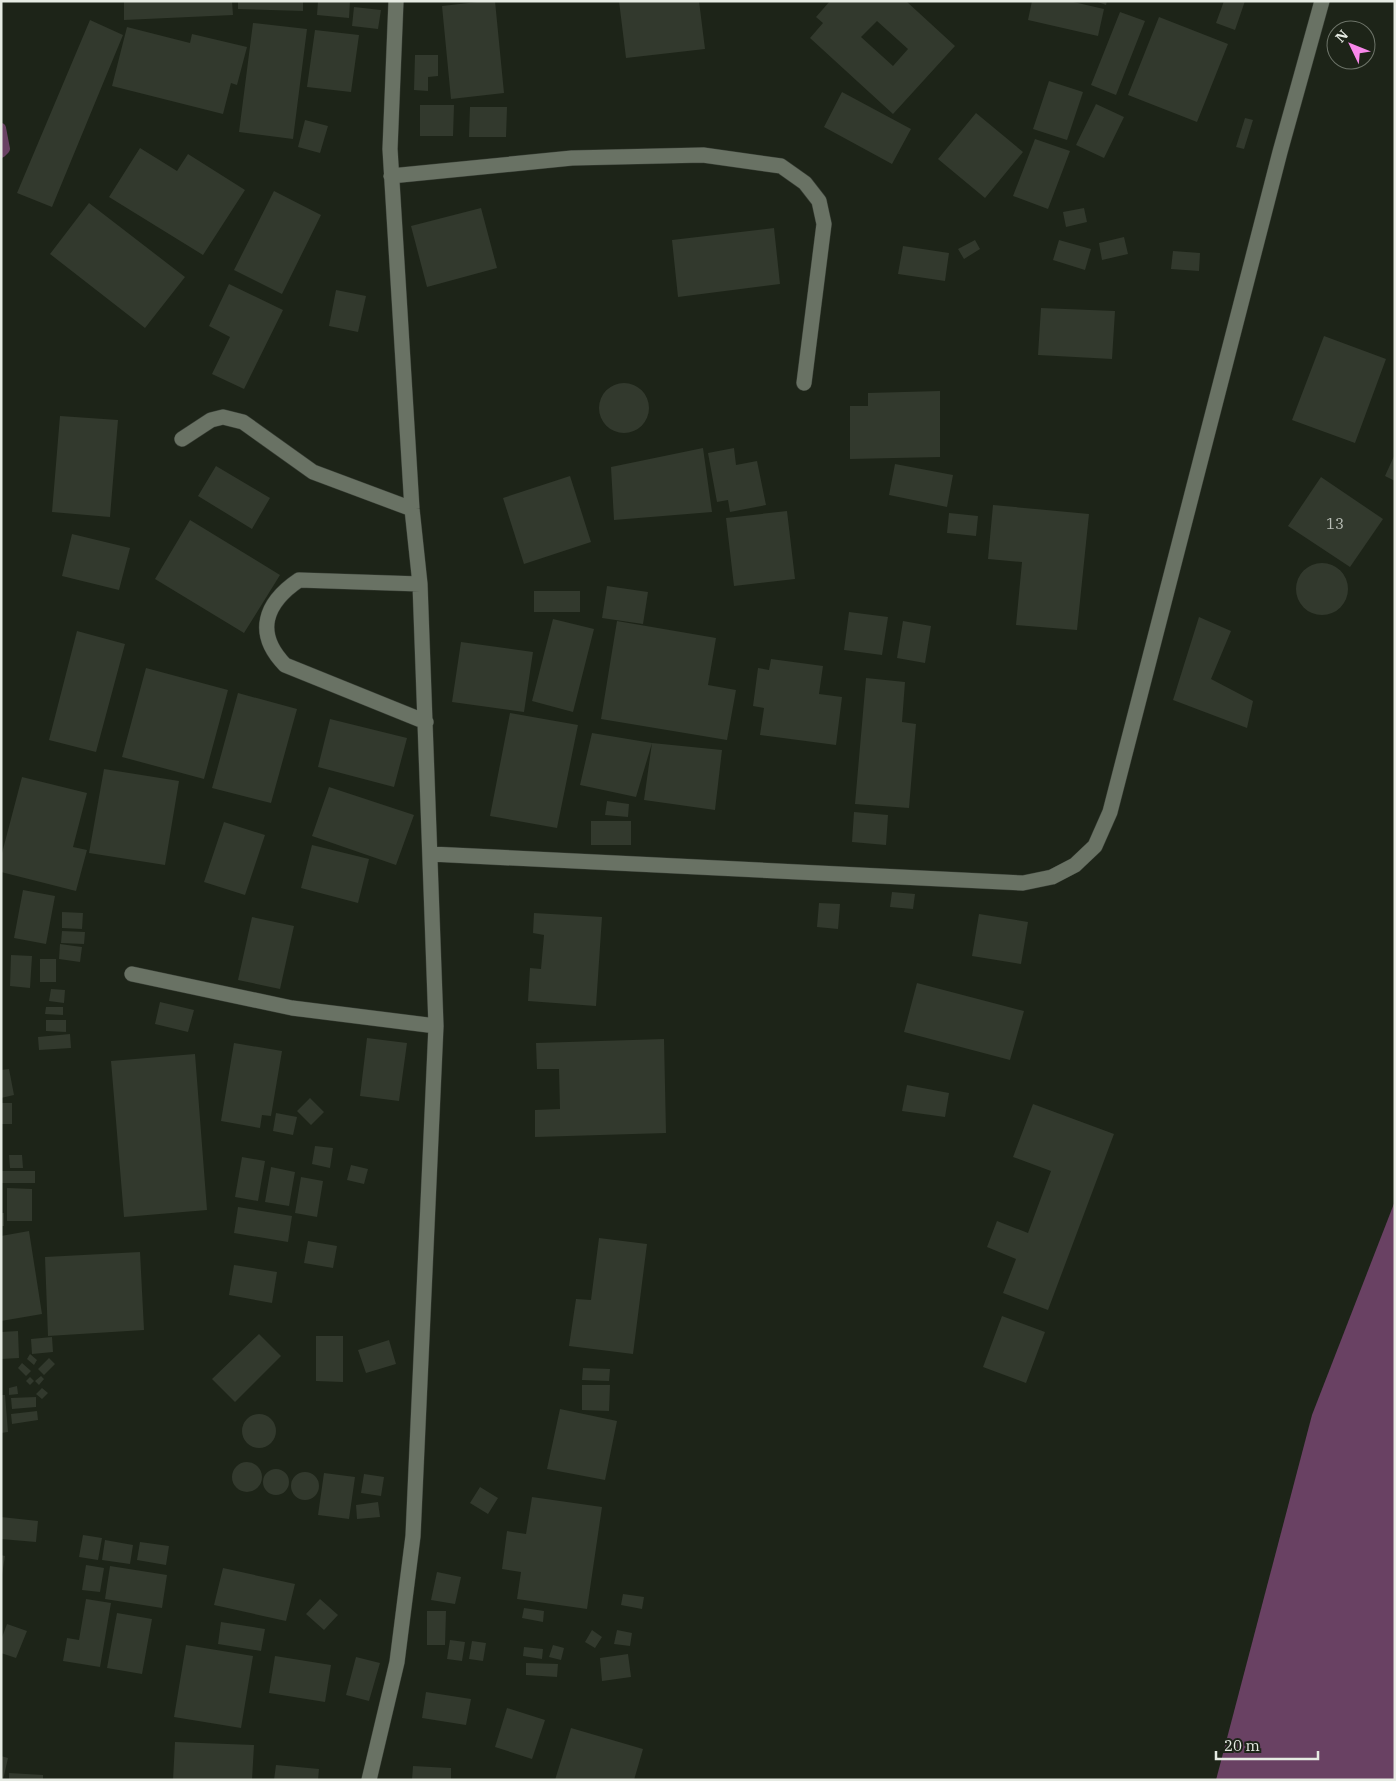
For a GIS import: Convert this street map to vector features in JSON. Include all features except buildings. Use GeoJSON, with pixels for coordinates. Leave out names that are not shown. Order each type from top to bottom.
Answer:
{"type":"FeatureCollection","features":[{"type":"Feature","properties":{"kind":"street"},"geometry":{"type":"LineString","coordinates":[[370,1780],[397,1662],[413,1536],[436,1026],[420,584],[412,509],[391,176],[390,150],[396,1]]}},
{"type":"Feature","properties":{"kind":"street"},"geometry":{"type":"LineString","coordinates":[[431,854],[1023,882],[1052,877],[1075,865],[1095,846],[1110,812],[1278,161],[1322,1]]}},
{"type":"Feature","properties":{"kind":"street"},"geometry":{"type":"LineString","coordinates":[[391,176],[572,158],[609,157],[703,155],[781,166],[805,183],[819,201],[824,224],[804,383]]}},
{"type":"Feature","properties":{"kind":"street"},"geometry":{"type":"LineString","coordinates":[[182,439],[211,420],[223,417],[243,422],[313,472],[412,509]]}},
{"type":"Feature","properties":{"kind":"street"},"geometry":{"type":"LineString","coordinates":[[420,584],[299,580],[279,596],[271,608],[267,622],[267,634],[272,650],[285,665],[426,722]]}},
{"type":"Feature","properties":{"kind":"street"},"geometry":{"type":"LineString","coordinates":[[132,974],[292,1008],[436,1026]]}},
{"type":"Feature","properties":{"kind":"shaded area"},"geometry":{"type":"Polygon","coordinates":[[[1395,1201],[1395,1780],[1216,1780],[1312,1415],[1395,1201]]]}},
{"type":"Feature","properties":{"kind":"waterway"},"geometry":{"type":"LineString","coordinates":[[1,128],[5,149],[1,153]]}}]}
